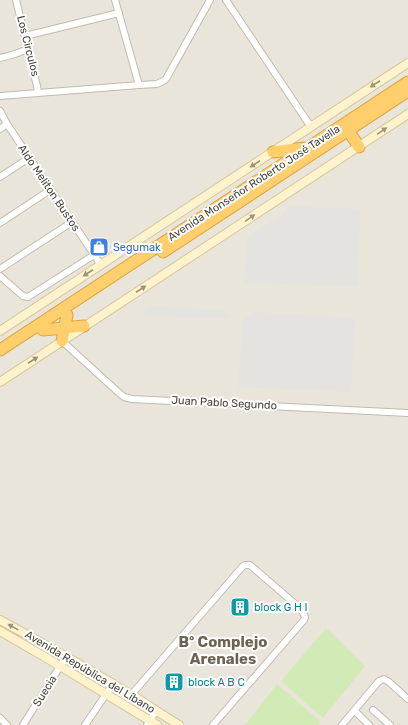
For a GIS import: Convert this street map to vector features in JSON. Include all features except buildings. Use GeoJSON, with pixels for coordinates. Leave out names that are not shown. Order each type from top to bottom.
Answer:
{"type":"FeatureCollection","features":[{"type":"Feature","properties":{"kind":"highway","name":"Avenida Monseñor Roberto José Tavella"},"geometry":{"type":"LineString","coordinates":[[0,350],[408,82]]}},
{"type":"Feature","properties":{"kind":"highway","name":"Avenida Monseñor Roberto José Tavella"},"geometry":{"type":"LineString","coordinates":[[0,359],[408,91]]}},
{"type":"Feature","properties":{"kind":"highway"},"geometry":{"type":"LineString","coordinates":[[348,130],[359,147]]}},
{"type":"Feature","properties":{"kind":"highway"},"geometry":{"type":"LineString","coordinates":[[273,152],[307,148]]}},
{"type":"Feature","properties":{"kind":"highway"},"geometry":{"type":"LineString","coordinates":[[62,341],[67,315]]}},
{"type":"Feature","properties":{"kind":"highway"},"geometry":{"type":"LineString","coordinates":[[43,330],[84,326]]}},
{"type":"Feature","properties":{"kind":"main road"},"geometry":{"type":"LineString","coordinates":[[0,331],[408,63]]}},
{"type":"Feature","properties":{"kind":"main road"},"geometry":{"type":"LineString","coordinates":[[0,382],[408,114]]}},
{"type":"Feature","properties":{"kind":"main road","name":"Avenida República del Líbano"},"geometry":{"type":"LineString","coordinates":[[0,620],[131,695],[179,725]]}},
{"type":"Feature","properties":{"kind":"main road","name":"Avenida República del Líbano"},"geometry":{"type":"LineString","coordinates":[[0,631],[106,694],[151,723]]}},
{"type":"Feature","properties":{"kind":"street","name":"Los Circulos"},"geometry":{"type":"LineString","coordinates":[[16,0],[38,86],[38,93]]}},
{"type":"Feature","properties":{"kind":"street"},"geometry":{"type":"LineString","coordinates":[[115,0],[139,85]]}},
{"type":"Feature","properties":{"kind":"street"},"geometry":{"type":"LineString","coordinates":[[0,96],[157,84],[166,79],[210,0]]}},
{"type":"Feature","properties":{"kind":"street"},"geometry":{"type":"LineString","coordinates":[[226,0],[311,127]]}},
{"type":"Feature","properties":{"kind":"street"},"geometry":{"type":"LineString","coordinates":[[25,36],[119,13]]}},
{"type":"Feature","properties":{"kind":"street"},"geometry":{"type":"LineString","coordinates":[[0,58],[28,49]]}},
{"type":"Feature","properties":{"kind":"street","name":"Aldo Meliton Bustos"},"geometry":{"type":"LineString","coordinates":[[0,111],[29,158],[101,265]]}},
{"type":"Feature","properties":{"kind":"street"},"geometry":{"type":"LineString","coordinates":[[0,128],[7,124]]}},
{"type":"Feature","properties":{"kind":"street"},"geometry":{"type":"LineString","coordinates":[[0,177],[29,158]]}},
{"type":"Feature","properties":{"kind":"street"},"geometry":{"type":"LineString","coordinates":[[0,223],[50,190]]}},
{"type":"Feature","properties":{"kind":"street"},"geometry":{"type":"LineString","coordinates":[[0,269],[72,222]]}},
{"type":"Feature","properties":{"kind":"street"},"geometry":{"type":"LineString","coordinates":[[0,276],[23,296],[28,297],[94,255]]}},
{"type":"Feature","properties":{"kind":"street","name":"Juan Pablo Segundo"},"geometry":{"type":"LineString","coordinates":[[62,341],[124,397],[408,412]]}},
{"type":"Feature","properties":{"kind":"street"},"geometry":{"type":"LineString","coordinates":[[131,695],[243,566],[250,565],[301,609],[305,617],[213,725]]}},
{"type":"Feature","properties":{"kind":"street","name":"Suecia"},"geometry":{"type":"LineString","coordinates":[[23,725],[66,657]]}},
{"type":"Feature","properties":{"kind":"street"},"geometry":{"type":"LineString","coordinates":[[342,725],[379,681],[384,679],[408,699]]}},
{"type":"Feature","properties":{"kind":"street"},"geometry":{"type":"LineString","coordinates":[[85,725],[112,684]]}},
{"type":"Feature","properties":{"kind":"street"},"geometry":{"type":"LineString","coordinates":[[373,710],[390,725]]}},
{"type":"Feature","properties":{"kind":"street"},"geometry":{"type":"LineString","coordinates":[[151,723],[156,711]]}},
{"type":"Feature","properties":{"kind":"street"},"geometry":{"type":"LineString","coordinates":[[355,711],[369,725]]}},
{"type":"Feature","properties":{"kind":"street"},"geometry":{"type":"LineString","coordinates":[[0,718],[7,725]]}},
{"type":"Feature","properties":{"kind":"shaded area"},"geometry":{"type":"Polygon","coordinates":[[[0,0],[408,0],[408,725],[0,725],[0,0]]]}},
{"type":"Feature","properties":{"kind":"shaded area"},"geometry":{"type":"Polygon","coordinates":[[[286,206],[360,209],[358,286],[244,283],[247,237],[286,212],[286,206]]]}},
{"type":"Feature","properties":{"kind":"shaded area"},"geometry":{"type":"Polygon","coordinates":[[[148,306],[223,310],[232,319],[146,316],[141,313],[148,306]]]}},
{"type":"Feature","properties":{"kind":"shaded area"},"geometry":{"type":"Polygon","coordinates":[[[254,312],[355,318],[351,392],[238,387],[243,319],[254,312]]]}},
{"type":"Feature","properties":{"kind":"green space"},"geometry":{"type":"Polygon","coordinates":[[[326,628],[365,666],[323,718],[281,681],[326,628]]]}},
{"type":"Feature","properties":{"kind":"green space"},"geometry":{"type":"Polygon","coordinates":[[[277,684],[321,722],[319,725],[245,725],[277,684]]]}},
{"type":"Feature","properties":{"kind":"place","name":"Segumak"},"geometry":{"type":"Point","coordinates":[99,247]}},
{"type":"Feature","properties":{"kind":"place","name":"block G H I"},"geometry":{"type":"Point","coordinates":[240,607]}},
{"type":"Feature","properties":{"kind":"place","name":"block A B C"},"geometry":{"type":"Point","coordinates":[174,682]}},
{"type":"Feature","properties":{"kind":"district","name":"Bº Complejo Arenales"},"geometry":{"type":"Point","coordinates":[223,650]}}]}
